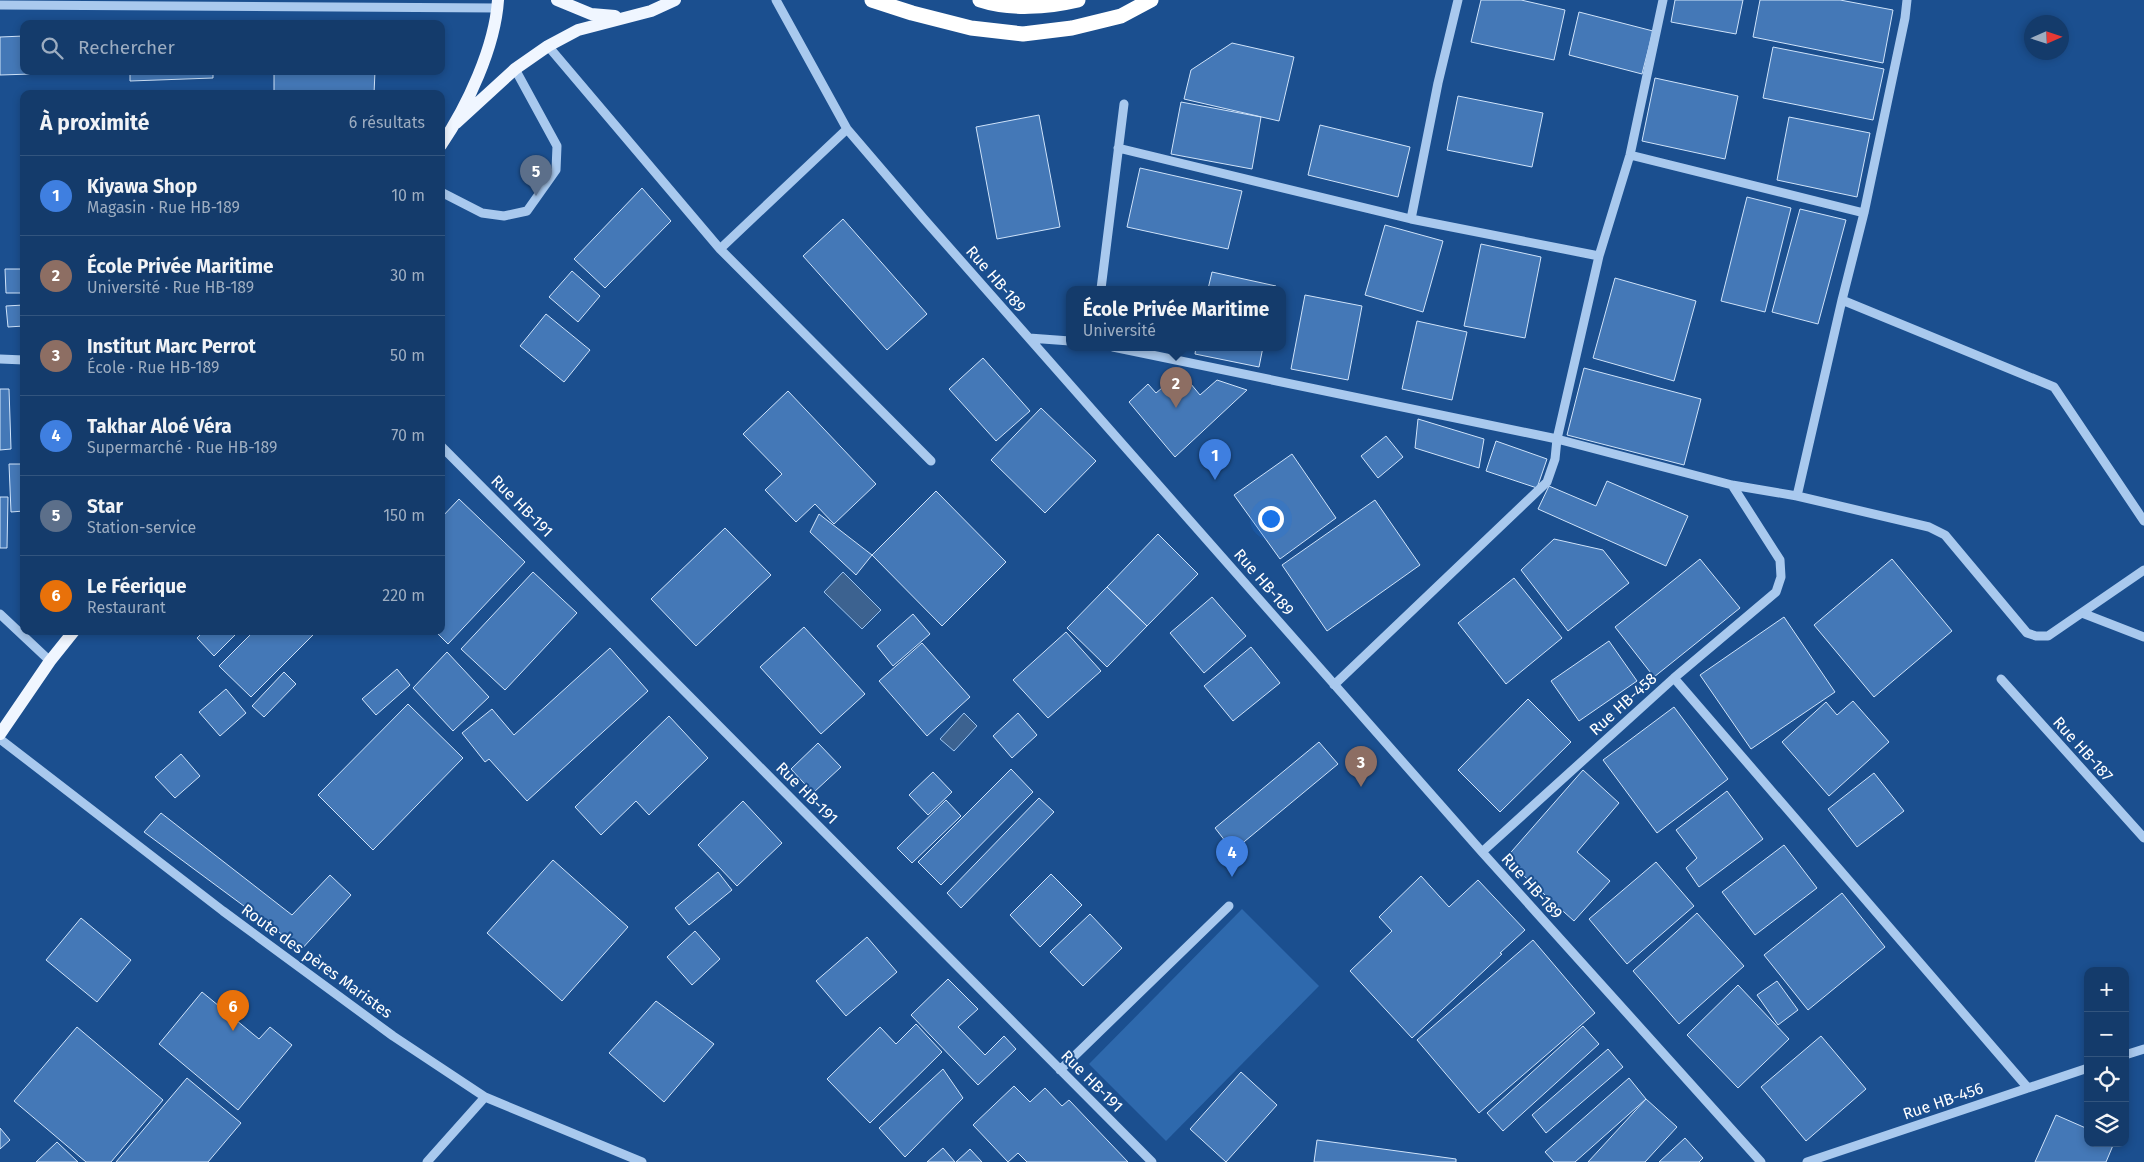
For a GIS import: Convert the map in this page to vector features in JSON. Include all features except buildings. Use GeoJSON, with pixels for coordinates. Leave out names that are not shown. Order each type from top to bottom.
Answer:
{"type":"FeatureCollection","features":[{"type":"Feature","properties":{"kind":"highway"},"geometry":{"type":"LineString","coordinates":[[872,0],[912,13],[971,28],[1023,34],[1072,28],[1121,16],[1151,0]]}},
{"type":"Feature","properties":{"kind":"highway"},"geometry":{"type":"LineString","coordinates":[[980,0],[993,4],[1031,6],[1078,0]]}},
{"type":"Feature","properties":{"kind":"main road"},"geometry":{"type":"LineString","coordinates":[[557,0],[591,14],[626,17]]}},
{"type":"Feature","properties":{"kind":"main road"},"geometry":{"type":"LineString","coordinates":[[456,123],[515,69],[548,46],[578,30],[651,11],[675,0]]}},
{"type":"Feature","properties":{"kind":"main road"},"geometry":{"type":"LineString","coordinates":[[445,139],[456,123],[483,63],[498,4]]}},
{"type":"Feature","properties":{"kind":"main road"},"geometry":{"type":"LineString","coordinates":[[0,734],[50,661],[71,635]]}},
{"type":"Feature","properties":{"kind":"street","name":"Rue HB-189"},"geometry":{"type":"LineString","coordinates":[[776,0],[847,129],[1334,685],[1761,1162]]}},
{"type":"Feature","properties":{"kind":"street"},"geometry":{"type":"LineString","coordinates":[[1411,219],[1438,83],[1458,0]]}},
{"type":"Feature","properties":{"kind":"street"},"geometry":{"type":"LineString","coordinates":[[1334,685],[1547,482],[1555,459],[1557,439],[1599,256],[1630,155],[1664,0]]}},
{"type":"Feature","properties":{"kind":"street"},"geometry":{"type":"LineString","coordinates":[[1797,496],[1864,213],[1905,18],[1907,0]]}},
{"type":"Feature","properties":{"kind":"street"},"geometry":{"type":"LineString","coordinates":[[0,5],[498,4]]}},
{"type":"Feature","properties":{"kind":"street"},"geometry":{"type":"LineString","coordinates":[[548,46],[720,249],[931,461]]}},
{"type":"Feature","properties":{"kind":"street"},"geometry":{"type":"LineString","coordinates":[[445,194],[482,213],[504,216],[527,211],[556,170],[557,146],[515,69]]}},
{"type":"Feature","properties":{"kind":"street"},"geometry":{"type":"LineString","coordinates":[[1101,286],[1124,104]]}},
{"type":"Feature","properties":{"kind":"street"},"geometry":{"type":"LineString","coordinates":[[720,249],[847,129]]}},
{"type":"Feature","properties":{"kind":"street"},"geometry":{"type":"LineString","coordinates":[[1118,148],[1411,219],[1599,256]]}},
{"type":"Feature","properties":{"kind":"street"},"geometry":{"type":"LineString","coordinates":[[1630,155],[1864,213]]}},
{"type":"Feature","properties":{"kind":"street"},"geometry":{"type":"LineString","coordinates":[[1842,300],[2054,387],[2144,521]]}},
{"type":"Feature","properties":{"kind":"street"},"geometry":{"type":"LineString","coordinates":[[1029,338],[1066,341]]}},
{"type":"Feature","properties":{"kind":"street"},"geometry":{"type":"LineString","coordinates":[[1132,351],[1557,439],[1732,485],[1797,496],[1929,527],[1945,535],[2027,633],[2036,636],[2048,636],[2144,570]]}},
{"type":"Feature","properties":{"kind":"street"},"geometry":{"type":"LineString","coordinates":[[0,359],[20,360]]}},
{"type":"Feature","properties":{"kind":"street","name":"Rue HB-191"},"geometry":{"type":"LineString","coordinates":[[445,450],[1152,1162]]}},
{"type":"Feature","properties":{"kind":"street","name":"Rue HB-458"},"geometry":{"type":"LineString","coordinates":[[1482,852],[1674,678],[1776,592],[1781,577],[1780,560],[1732,485]]}},
{"type":"Feature","properties":{"kind":"street"},"geometry":{"type":"LineString","coordinates":[[2082,613],[2144,638]]}},
{"type":"Feature","properties":{"kind":"street"},"geometry":{"type":"LineString","coordinates":[[0,614],[20,633]]}},
{"type":"Feature","properties":{"kind":"street"},"geometry":{"type":"LineString","coordinates":[[22,635],[50,661]]}},
{"type":"Feature","properties":{"kind":"street"},"geometry":{"type":"LineString","coordinates":[[1674,678],[2028,1088]]}},
{"type":"Feature","properties":{"kind":"street","name":"Rue HB-187"},"geometry":{"type":"LineString","coordinates":[[2000,680],[2144,838]]}},
{"type":"Feature","properties":{"kind":"street","name":"Route des pères Maristes"},"geometry":{"type":"LineString","coordinates":[[0,739],[223,911],[393,1036],[485,1097],[642,1162]]}},
{"type":"Feature","properties":{"kind":"street"},"geometry":{"type":"LineString","coordinates":[[1060,1070],[1229,906]]}},
{"type":"Feature","properties":{"kind":"street"},"geometry":{"type":"LineString","coordinates":[[2129,1054],[2144,1049]]}},
{"type":"Feature","properties":{"kind":"street","name":"Rue HB-456"},"geometry":{"type":"LineString","coordinates":[[1807,1162],[2084,1069]]}},
{"type":"Feature","properties":{"kind":"street"},"geometry":{"type":"LineString","coordinates":[[427,1162],[485,1097]]}},
{"type":"Feature","properties":{"kind":"shaded area"},"geometry":{"type":"Polygon","coordinates":[[[843,572],[881,610],[862,629],[824,592],[843,572]]]}},
{"type":"Feature","properties":{"kind":"shaded area"},"geometry":{"type":"Polygon","coordinates":[[[964,713],[977,726],[954,751],[940,739],[964,713]]]}},
{"type":"Feature","properties":{"kind":"shaded area"},"geometry":{"type":"Polygon","coordinates":[[[1242,909],[1319,986],[1166,1141],[1089,1064],[1242,909]]]}},
{"type":"Feature","properties":{"kind":"place","name":"Star"},"geometry":{"type":"Point","coordinates":[536,196]}},
{"type":"Feature","properties":{"kind":"place","name":"École Privée Maritime"},"geometry":{"type":"Point","coordinates":[1176,408]}},
{"type":"Feature","properties":{"kind":"place","name":"Kiyawa Shop"},"geometry":{"type":"Point","coordinates":[1215,480]}},
{"type":"Feature","properties":{"kind":"place","name":"Institut Marc Perrot"},"geometry":{"type":"Point","coordinates":[1361,787]}},
{"type":"Feature","properties":{"kind":"place","name":"Takhar Aloé Véra"},"geometry":{"type":"Point","coordinates":[1232,877]}},
{"type":"Feature","properties":{"kind":"place","name":"Le Féerique"},"geometry":{"type":"Point","coordinates":[233,1031]}}]}
